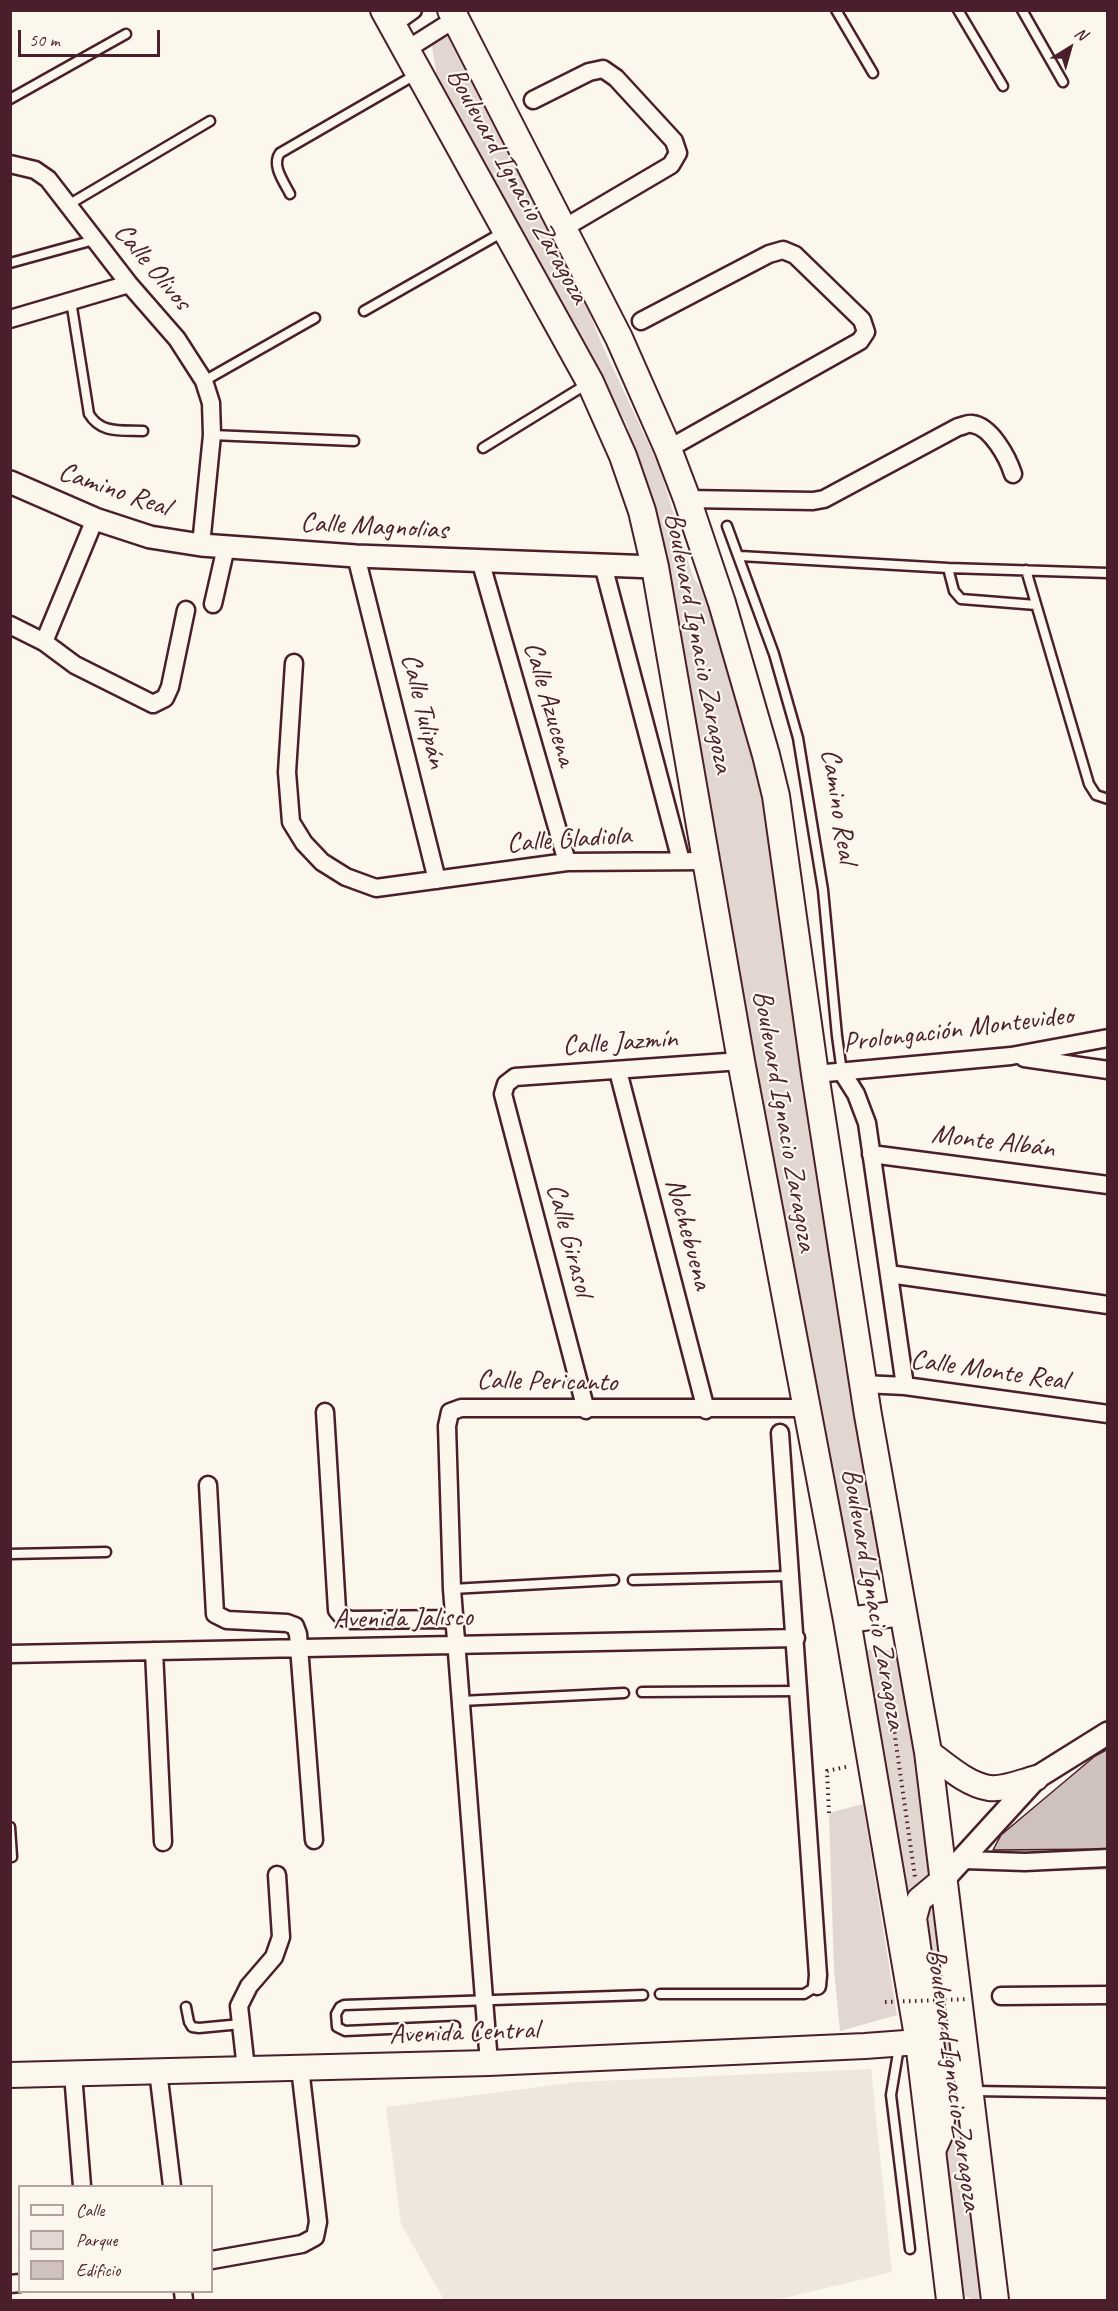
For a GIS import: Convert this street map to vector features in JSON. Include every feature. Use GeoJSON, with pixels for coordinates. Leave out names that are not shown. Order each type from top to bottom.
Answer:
{"type":"FeatureCollection","features":[{"type":"Feature","properties":{"kind":"main road","name":"Boulevard Ignacio Zaragoza"},"geometry":{"type":"LineString","coordinates":[[455,13],[619,338],[668,449],[722,603],[776,796],[815,1074],[863,1384],[928,1752],[995,2301]]}},
{"type":"Feature","properties":{"kind":"main road","name":"Boulevard Ignacio Zaragoza"},"geometry":{"type":"LineString","coordinates":[[396,15],[406,50],[418,73],[590,382],[623,456],[642,511],[655,567],[694,861],[741,1061],[847,1620],[871,1761],[909,2043],[932,2153],[950,2300]]}},
{"type":"Feature","properties":{"kind":"main road"},"geometry":{"type":"LineString","coordinates":[[847,1620],[903,1613]]}},
{"type":"Feature","properties":{"kind":"main road"},"geometry":{"type":"LineString","coordinates":[[928,1752],[953,1771],[974,1783],[990,1788],[1005,1787],[1036,1778]]}},
{"type":"Feature","properties":{"kind":"main road"},"geometry":{"type":"LineString","coordinates":[[932,2153],[940,2135],[942,2120],[914,1918],[919,1900],[943,1880]]}},
{"type":"Feature","properties":{"kind":"main road","name":"Avenida Central"},"geometry":{"type":"LineString","coordinates":[[10,2075],[489,2063],[909,2043]]}},
{"type":"Feature","properties":{"kind":"street"},"geometry":{"type":"LineString","coordinates":[[406,50],[455,13]]}},
{"type":"Feature","properties":{"kind":"street"},"geometry":{"type":"LineString","coordinates":[[533,100],[589,72],[603,69],[616,78],[675,141],[678,153],[671,165],[564,228]]}},
{"type":"Feature","properties":{"kind":"street","name":"Calle Olivos"},"geometry":{"type":"LineString","coordinates":[[10,164],[34,170],[48,179],[129,284],[177,339],[204,381],[211,404],[212,435]]}},
{"type":"Feature","properties":{"kind":"street"},"geometry":{"type":"LineString","coordinates":[[641,321],[770,254],[783,250],[795,255],[862,320],[866,332],[860,341],[668,449]]}},
{"type":"Feature","properties":{"kind":"street"},"geometry":{"type":"LineString","coordinates":[[10,319],[129,284]]}},
{"type":"Feature","properties":{"kind":"street"},"geometry":{"type":"LineString","coordinates":[[687,499],[813,501],[824,499],[958,427],[971,423],[983,427],[1007,456],[1013,474]]}},
{"type":"Feature","properties":{"kind":"street"},"geometry":{"type":"LineString","coordinates":[[201,545],[212,435]]}},
{"type":"Feature","properties":{"kind":"street","name":"Camino Real"},"geometry":{"type":"LineString","coordinates":[[10,482],[96,519],[150,537],[201,545]]}},
{"type":"Feature","properties":{"kind":"street"},"geometry":{"type":"LineString","coordinates":[[44,642],[96,519]]}},
{"type":"Feature","properties":{"kind":"street","name":"Calle Magnolias"},"geometry":{"type":"LineString","coordinates":[[201,545],[356,556],[655,567]]}},
{"type":"Feature","properties":{"kind":"street"},"geometry":{"type":"LineString","coordinates":[[213,604],[226,547]]}},
{"type":"Feature","properties":{"kind":"street","name":"Calle Tulipán"},"geometry":{"type":"LineString","coordinates":[[356,556],[436,879]]}},
{"type":"Feature","properties":{"kind":"street","name":"Calle Azucena"},"geometry":{"type":"LineString","coordinates":[[480,560],[567,862]]}},
{"type":"Feature","properties":{"kind":"street"},"geometry":{"type":"LineString","coordinates":[[603,565],[694,861]]}},
{"type":"Feature","properties":{"kind":"street"},"geometry":{"type":"LineString","coordinates":[[10,625],[44,642],[75,666],[153,704],[165,698],[170,687],[186,610]]}},
{"type":"Feature","properties":{"kind":"street","name":"Calle Gladiola"},"geometry":{"type":"LineString","coordinates":[[294,663],[287,772],[291,822],[303,843],[322,862],[345,877],[376,888],[567,862],[694,861]]}},
{"type":"Feature","properties":{"kind":"street","name":"Prolongación Montevideo"},"geometry":{"type":"LineString","coordinates":[[815,1074],[1011,1056],[1107,1038]]}},
{"type":"Feature","properties":{"kind":"street"},"geometry":{"type":"LineString","coordinates":[[1011,1056],[1107,1070]]}},
{"type":"Feature","properties":{"kind":"street","name":"Calle Jazmín"},"geometry":{"type":"LineString","coordinates":[[506,1084],[515,1077],[741,1061]]}},
{"type":"Feature","properties":{"kind":"street","name":"Nochebuena"},"geometry":{"type":"LineString","coordinates":[[618,1071],[706,1410]]}},
{"type":"Feature","properties":{"kind":"street"},"geometry":{"type":"LineString","coordinates":[[842,1072],[856,1094],[865,1117],[905,1386]]}},
{"type":"Feature","properties":{"kind":"street","name":"Calle Girasol"},"geometry":{"type":"LineString","coordinates":[[506,1084],[503,1094],[586,1410]]}},
{"type":"Feature","properties":{"kind":"street","name":"Monte Albán"},"geometry":{"type":"LineString","coordinates":[[871,1154],[1107,1185]]}},
{"type":"Feature","properties":{"kind":"street"},"geometry":{"type":"LineString","coordinates":[[889,1274],[1107,1305]]}},
{"type":"Feature","properties":{"kind":"street","name":"Calle Monte Real"},"geometry":{"type":"LineString","coordinates":[[863,1384],[905,1386],[1107,1414]]}},
{"type":"Feature","properties":{"kind":"street","name":"Calle Pericanto"},"geometry":{"type":"LineString","coordinates":[[489,2063],[452,1589],[447,1426],[450,1412],[461,1408],[706,1410],[806,1408]]}},
{"type":"Feature","properties":{"kind":"street"},"geometry":{"type":"LineString","coordinates":[[325,1412],[337,1610],[343,1617],[351,1620],[454,1619]]}},
{"type":"Feature","properties":{"kind":"street"},"geometry":{"type":"LineString","coordinates":[[780,1433],[789,1576],[796,1638],[817,1986]]}},
{"type":"Feature","properties":{"kind":"street"},"geometry":{"type":"LineString","coordinates":[[208,1485],[215,1614],[226,1620],[287,1623],[295,1626],[298,1634],[314,1840]]}},
{"type":"Feature","properties":{"kind":"street","name":"Avenida Jalisco"},"geometry":{"type":"LineString","coordinates":[[10,1654],[796,1638]]}},
{"type":"Feature","properties":{"kind":"street"},"geometry":{"type":"LineString","coordinates":[[154,1651],[163,1842]]}},
{"type":"Feature","properties":{"kind":"street"},"geometry":{"type":"LineString","coordinates":[[943,1880],[964,1860],[1036,1778],[1107,1733]]}},
{"type":"Feature","properties":{"kind":"street"},"geometry":{"type":"LineString","coordinates":[[964,1860],[1025,1862],[1107,1858]]}},
{"type":"Feature","properties":{"kind":"street"},"geometry":{"type":"LineString","coordinates":[[246,2069],[239,2007],[249,1986],[274,1957],[281,1937],[278,1875]]}},
{"type":"Feature","properties":{"kind":"street"},"geometry":{"type":"LineString","coordinates":[[1000,1996],[1107,1995]]}},
{"type":"Feature","properties":{"kind":"street"},"geometry":{"type":"LineString","coordinates":[[213,2260],[302,2244],[315,2236],[318,2222],[300,2068]]}},
{"type":"Feature","properties":{"kind":"street"},"geometry":{"type":"LineString","coordinates":[[158,2071],[172,2185]]}},
{"type":"Feature","properties":{"kind":"street"},"geometry":{"type":"LineString","coordinates":[[73,2074],[82,2185]]}},
{"type":"Feature","properties":{"kind":"lane"},"geometry":{"type":"LineString","coordinates":[[836,10],[873,73]]}},
{"type":"Feature","properties":{"kind":"lane"},"geometry":{"type":"LineString","coordinates":[[958,10],[1003,86]]}},
{"type":"Feature","properties":{"kind":"lane"},"geometry":{"type":"LineString","coordinates":[[1022,10],[1063,82]]}},
{"type":"Feature","properties":{"kind":"lane"},"geometry":{"type":"LineString","coordinates":[[10,99],[126,34]]}},
{"type":"Feature","properties":{"kind":"lane"},"geometry":{"type":"LineString","coordinates":[[290,194],[276,164],[276,158],[280,153],[418,73]]}},
{"type":"Feature","properties":{"kind":"lane"},"geometry":{"type":"LineString","coordinates":[[67,206],[210,121]]}},
{"type":"Feature","properties":{"kind":"lane"},"geometry":{"type":"LineString","coordinates":[[364,311],[506,230]]}},
{"type":"Feature","properties":{"kind":"lane"},"geometry":{"type":"LineString","coordinates":[[10,263],[94,240]]}},
{"type":"Feature","properties":{"kind":"lane"},"geometry":{"type":"LineString","coordinates":[[71,300],[89,414],[95,424],[106,430],[143,430]]}},
{"type":"Feature","properties":{"kind":"lane"},"geometry":{"type":"LineString","coordinates":[[204,381],[315,318]]}},
{"type":"Feature","properties":{"kind":"lane"},"geometry":{"type":"LineString","coordinates":[[483,448],[590,382]]}},
{"type":"Feature","properties":{"kind":"lane"},"geometry":{"type":"LineString","coordinates":[[212,435],[354,441]]}},
{"type":"Feature","properties":{"kind":"lane","name":"Camino Real"},"geometry":{"type":"LineString","coordinates":[[728,526],[774,654],[798,738],[823,890],[842,1072]]}},
{"type":"Feature","properties":{"kind":"lane"},"geometry":{"type":"LineString","coordinates":[[740,556],[948,568],[1107,573]]}},
{"type":"Feature","properties":{"kind":"lane"},"geometry":{"type":"LineString","coordinates":[[948,568],[954,591],[961,598],[1036,605]]}},
{"type":"Feature","properties":{"kind":"lane"},"geometry":{"type":"LineString","coordinates":[[1026,570],[1089,784],[1096,795],[1107,799]]}},
{"type":"Feature","properties":{"kind":"lane"},"geometry":{"type":"LineString","coordinates":[[10,1554],[106,1552]]}},
{"type":"Feature","properties":{"kind":"lane"},"geometry":{"type":"LineString","coordinates":[[633,1581],[789,1576]]}},
{"type":"Feature","properties":{"kind":"lane"},"geometry":{"type":"LineString","coordinates":[[452,1589],[614,1580]]}},
{"type":"Feature","properties":{"kind":"lane"},"geometry":{"type":"LineString","coordinates":[[642,1692],[799,1690]]}},
{"type":"Feature","properties":{"kind":"lane"},"geometry":{"type":"LineString","coordinates":[[460,1701],[624,1693]]}},
{"type":"Feature","properties":{"kind":"lane"},"geometry":{"type":"LineString","coordinates":[[10,1827],[12,1857]]}},
{"type":"Feature","properties":{"kind":"lane"},"geometry":{"type":"LineString","coordinates":[[660,1994],[804,1994],[817,1986]]}},
{"type":"Feature","properties":{"kind":"lane"},"geometry":{"type":"LineString","coordinates":[[455,2026],[345,2031],[337,2026],[336,2014],[340,2007],[344,2006],[644,1995]]}},
{"type":"Feature","properties":{"kind":"lane"},"geometry":{"type":"LineString","coordinates":[[186,2007],[192,2027],[241,2024]]}},
{"type":"Feature","properties":{"kind":"lane"},"geometry":{"type":"LineString","coordinates":[[909,2043],[891,2095],[910,2249]]}},
{"type":"Feature","properties":{"kind":"lane"},"geometry":{"type":"LineString","coordinates":[[969,2091],[1107,2093]]}},
{"type":"Feature","properties":{"kind":"path"},"geometry":{"type":"LineString","coordinates":[[885,1667],[916,1881]]}},
{"type":"Feature","properties":{"kind":"path"},"geometry":{"type":"LineString","coordinates":[[829,1813],[827,1772],[871,1761]]}},
{"type":"Feature","properties":{"kind":"path"},"geometry":{"type":"LineString","coordinates":[[885,2002],[969,1999]]}},
{"type":"Feature","properties":{"kind":"shaded area"},"geometry":{"type":"Polygon","coordinates":[[[871,2069],[892,2272],[776,2300],[444,2300],[401,2224],[386,2107],[576,2082],[871,2069]]]}},
{"type":"Feature","properties":{"kind":"green space"},"geometry":{"type":"Polygon","coordinates":[[[449,29],[552,220],[603,347],[659,466],[693,577],[723,619],[759,736],[845,1366],[889,1565],[880,1577],[865,1584],[848,1574],[844,1563],[702,765],[645,487],[627,425],[439,90],[431,40],[449,29]]]}},
{"type":"Feature","properties":{"kind":"green space"},"geometry":{"type":"Polygon","coordinates":[[[862,1650],[900,1650],[934,1872],[904,1901],[862,1650]]]}},
{"type":"Feature","properties":{"kind":"green space"},"geometry":{"type":"Polygon","coordinates":[[[863,1804],[897,2015],[840,2031],[834,1970],[829,1813],[863,1804]]]}},
{"type":"Feature","properties":{"kind":"green space"},"geometry":{"type":"Polygon","coordinates":[[[942,1893],[989,2300],[974,2300],[965,2296],[948,2198],[921,1924],[926,1902],[942,1893]]]}},
{"type":"Feature","properties":{"kind":"building"},"geometry":{"type":"Polygon","coordinates":[[[1108,1749],[1108,1849],[993,1850],[1001,1835],[1095,1756],[1108,1749]]]}}]}
